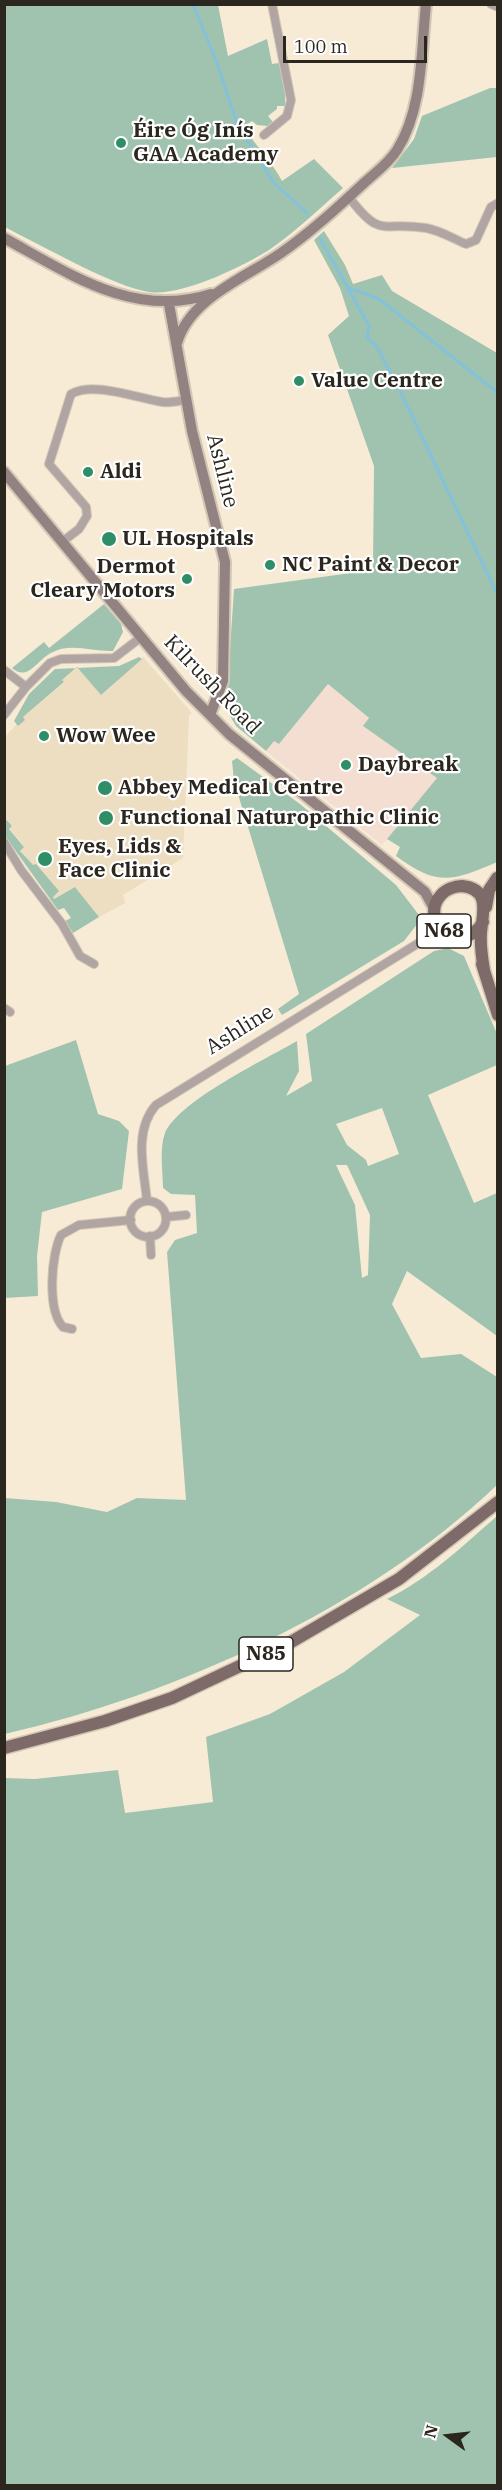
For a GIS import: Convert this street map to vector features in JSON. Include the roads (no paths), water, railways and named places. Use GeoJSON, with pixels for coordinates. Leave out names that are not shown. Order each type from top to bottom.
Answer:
{"type":"FeatureCollection","features":[{"type":"Feature","properties":{"kind":"main road","name":"N68"},"geometry":{"type":"LineString","coordinates":[[469,888],[485,885],[497,878]]}},
{"type":"Feature","properties":{"kind":"main road","name":"N68"},"geometry":{"type":"LineString","coordinates":[[484,970],[481,934],[489,890],[497,878]]}},
{"type":"Feature","properties":{"kind":"main road","name":"N68"},"geometry":{"type":"LineString","coordinates":[[465,937],[476,932],[484,916],[481,897],[462,886],[446,890],[438,899],[436,916],[448,934],[465,937],[473,944],[498,1015]]}},
{"type":"Feature","properties":{"kind":"main road","name":"N85"},"geometry":{"type":"LineString","coordinates":[[4,1748],[105,1721],[160,1702],[291,1642],[399,1579],[498,1502]]}},
{"type":"Feature","properties":{"kind":"street"},"geometry":{"type":"LineString","coordinates":[[264,135],[286,116],[291,100],[272,4]]}},
{"type":"Feature","properties":{"kind":"street"},"geometry":{"type":"LineString","coordinates":[[177,343],[181,327],[202,305],[282,252],[349,197],[396,152],[409,126],[415,105],[426,4]]}},
{"type":"Feature","properties":{"kind":"street"},"geometry":{"type":"LineString","coordinates":[[491,4],[498,7]]}},
{"type":"Feature","properties":{"kind":"street"},"geometry":{"type":"LineString","coordinates":[[349,197],[371,223],[384,228],[427,228],[466,244],[476,240],[491,207],[498,203]]}},
{"type":"Feature","properties":{"kind":"street"},"geometry":{"type":"LineString","coordinates":[[4,238],[97,287],[147,301],[169,304],[221,291]]}},
{"type":"Feature","properties":{"kind":"street","name":"Ashline"},"geometry":{"type":"LineString","coordinates":[[169,304],[185,400],[225,562],[223,681],[210,715]]}},
{"type":"Feature","properties":{"kind":"street"},"geometry":{"type":"LineString","coordinates":[[62,542],[79,529],[87,516],[86,507],[49,464],[71,394],[80,389],[128,393],[165,403],[185,400]]}},
{"type":"Feature","properties":{"kind":"street","name":"Kilrush Road"},"geometry":{"type":"LineString","coordinates":[[4,472],[140,638],[210,715],[257,758],[425,892],[436,916]]}},
{"type":"Feature","properties":{"kind":"street"},"geometry":{"type":"LineString","coordinates":[[4,715],[26,687],[50,663],[62,658],[114,658],[140,638]]}},
{"type":"Feature","properties":{"kind":"street"},"geometry":{"type":"LineString","coordinates":[[4,670],[26,687]]}},
{"type":"Feature","properties":{"kind":"street"},"geometry":{"type":"LineString","coordinates":[[4,842],[21,870],[62,924],[80,956],[94,964]]}},
{"type":"Feature","properties":{"kind":"street"},"geometry":{"type":"LineString","coordinates":[[425,892],[437,894],[446,890]]}},
{"type":"Feature","properties":{"kind":"street"},"geometry":{"type":"LineString","coordinates":[[430,936],[436,916]]}},
{"type":"Feature","properties":{"kind":"street","name":"Ashline"},"geometry":{"type":"LineString","coordinates":[[147,1201],[142,1135],[146,1121],[156,1105],[430,936],[448,934]]}},
{"type":"Feature","properties":{"kind":"street"},"geometry":{"type":"LineString","coordinates":[[147,1201],[161,1206],[166,1217],[162,1230],[150,1236],[136,1231],[130,1220],[135,1207],[147,1201]]}},
{"type":"Feature","properties":{"kind":"street"},"geometry":{"type":"LineString","coordinates":[[166,1217],[186,1215]]}},
{"type":"Feature","properties":{"kind":"street"},"geometry":{"type":"LineString","coordinates":[[72,1329],[63,1327],[55,1313],[54,1253],[61,1235],[80,1225],[130,1220]]}},
{"type":"Feature","properties":{"kind":"street"},"geometry":{"type":"LineString","coordinates":[[150,1236],[151,1255]]}},
{"type":"Feature","properties":{"kind":"waterway"},"geometry":{"type":"LineString","coordinates":[[193,4],[217,63],[237,124],[274,183],[308,214]]}},
{"type":"Feature","properties":{"kind":"waterway"},"geometry":{"type":"LineString","coordinates":[[320,238],[369,326],[367,338],[376,345],[403,397],[498,596]]}},
{"type":"Feature","properties":{"kind":"waterway"},"geometry":{"type":"LineString","coordinates":[[349,288],[379,299],[498,393]]}},
{"type":"Feature","properties":{"kind":"place","name":"Éire Óg Inís GAA Academy"},"geometry":{"type":"Point","coordinates":[121,143]}},
{"type":"Feature","properties":{"kind":"place","name":"Value Centre"},"geometry":{"type":"Point","coordinates":[299,381]}},
{"type":"Feature","properties":{"kind":"place","name":"Aldi"},"geometry":{"type":"Point","coordinates":[88,472]}},
{"type":"Feature","properties":{"kind":"place","name":"UL Hospitals"},"geometry":{"type":"Point","coordinates":[109,539]}},
{"type":"Feature","properties":{"kind":"place","name":"NC Paint & Decor"},"geometry":{"type":"Point","coordinates":[270,565]}},
{"type":"Feature","properties":{"kind":"place","name":"Dermot Cleary Motors"},"geometry":{"type":"Point","coordinates":[187,579]}},
{"type":"Feature","properties":{"kind":"place","name":"Wow Wee"},"geometry":{"type":"Point","coordinates":[44,736]}},
{"type":"Feature","properties":{"kind":"place","name":"Daybreak"},"geometry":{"type":"Point","coordinates":[346,765]}},
{"type":"Feature","properties":{"kind":"place","name":"Abbey Medical Centre"},"geometry":{"type":"Point","coordinates":[105,788]}},
{"type":"Feature","properties":{"kind":"place","name":"Functional Naturopathic Clinic"},"geometry":{"type":"Point","coordinates":[106,818]}},
{"type":"Feature","properties":{"kind":"place","name":"Eyes, Lids & Face Clinic"},"geometry":{"type":"Point","coordinates":[45,859]}}]}
